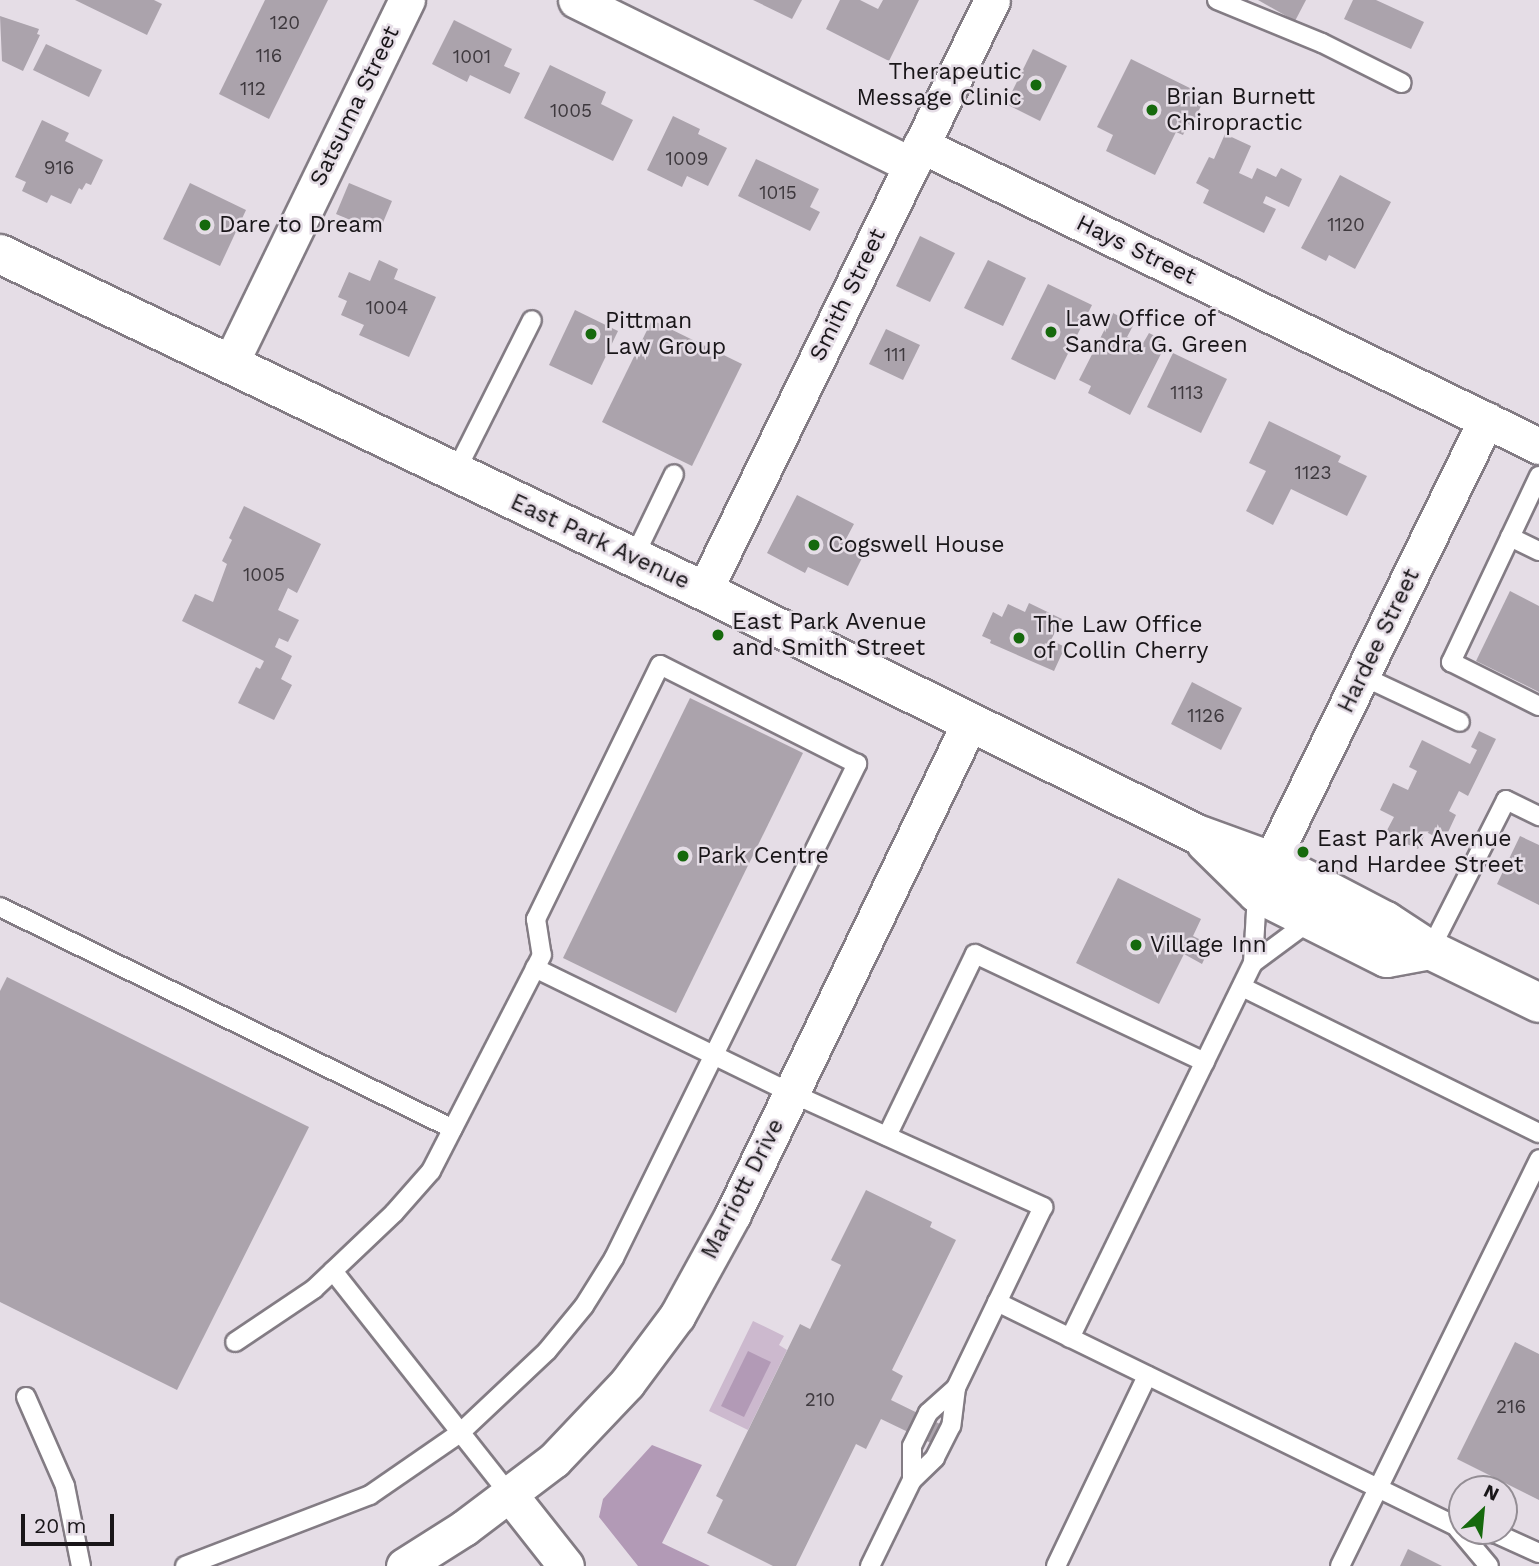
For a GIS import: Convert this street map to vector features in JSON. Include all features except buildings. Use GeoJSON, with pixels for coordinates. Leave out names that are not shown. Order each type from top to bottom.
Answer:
{"type":"FeatureCollection","features":[{"type":"Feature","properties":{"kind":"street","name":"Satsuma Street"},"geometry":{"type":"LineString","coordinates":[[230,364],[407,0]]}},
{"type":"Feature","properties":{"kind":"street","name":"Hays Street"},"geometry":{"type":"LineString","coordinates":[[576,0],[917,155],[1539,446]]}},
{"type":"Feature","properties":{"kind":"street","name":"Smith Street"},"geometry":{"type":"LineString","coordinates":[[705,591],[992,0]]}},
{"type":"Feature","properties":{"kind":"street","name":"East Park Avenue"},"geometry":{"type":"LineString","coordinates":[[3,260],[230,364],[705,591],[969,724],[1197,834],[1264,877],[1311,920],[1387,958],[1430,950]]}},
{"type":"Feature","properties":{"kind":"street","name":"Hardee Street"},"geometry":{"type":"LineString","coordinates":[[1264,877],[1486,420]]}},
{"type":"Feature","properties":{"kind":"street","name":"Marriott Drive"},"geometry":{"type":"LineString","coordinates":[[404,1566],[510,1495],[554,1460],[627,1383],[677,1316],[733,1214],[969,724]]}},
{"type":"Feature","properties":{"kind":"street","name":"East Park Avenue"},"geometry":{"type":"LineString","coordinates":[[1264,877],[1386,920],[1430,950],[1539,1003]]}},
{"type":"Feature","properties":{"kind":"street"},"geometry":{"type":"LineString","coordinates":[[510,1495],[566,1566]]}},
{"type":"Feature","properties":{"kind":"lane"},"geometry":{"type":"LineString","coordinates":[[1217,0],[1322,43],[1402,83]]}},
{"type":"Feature","properties":{"kind":"lane"},"geometry":{"type":"LineString","coordinates":[[455,473],[532,320]]}},
{"type":"Feature","properties":{"kind":"lane"},"geometry":{"type":"LineString","coordinates":[[634,559],[674,474]]}},
{"type":"Feature","properties":{"kind":"lane"},"geometry":{"type":"LineString","coordinates":[[1539,477],[1451,662],[1539,706]]}},
{"type":"Feature","properties":{"kind":"lane"},"geometry":{"type":"LineString","coordinates":[[1510,537],[1539,551]]}},
{"type":"Feature","properties":{"kind":"lane"},"geometry":{"type":"LineString","coordinates":[[185,1566],[370,1495],[460,1433],[547,1351],[584,1306],[614,1258],[857,764],[660,666],[536,919],[542,955],[431,1171],[394,1213],[314,1289],[235,1342]]}},
{"type":"Feature","properties":{"kind":"lane"},"geometry":{"type":"LineString","coordinates":[[1362,676],[1460,722]]}},
{"type":"Feature","properties":{"kind":"lane"},"geometry":{"type":"LineString","coordinates":[[1430,950],[1506,800],[1539,816]]}},
{"type":"Feature","properties":{"kind":"lane"},"geometry":{"type":"LineString","coordinates":[[1070,1338],[1253,963],[1264,877]]}},
{"type":"Feature","properties":{"kind":"lane"},"geometry":{"type":"LineString","coordinates":[[0,907],[453,1129]]}},
{"type":"Feature","properties":{"kind":"lane"},"geometry":{"type":"LineString","coordinates":[[1253,963],[1311,920]]}},
{"type":"Feature","properties":{"kind":"lane"},"geometry":{"type":"LineString","coordinates":[[887,1136],[975,954],[1205,1062]]}},
{"type":"Feature","properties":{"kind":"lane"},"geometry":{"type":"LineString","coordinates":[[535,968],[791,1093],[1043,1207],[956,1388],[951,1426],[934,1458],[912,1480],[870,1566]]}},
{"type":"Feature","properties":{"kind":"lane"},"geometry":{"type":"LineString","coordinates":[[1242,987],[1539,1133]]}},
{"type":"Feature","properties":{"kind":"lane"},"geometry":{"type":"LineString","coordinates":[[1340,1566],[1539,1158]]}},
{"type":"Feature","properties":{"kind":"lane"},"geometry":{"type":"LineString","coordinates":[[333,1271],[510,1495]]}},
{"type":"Feature","properties":{"kind":"lane"},"geometry":{"type":"LineString","coordinates":[[997,1302],[1448,1521]]}},
{"type":"Feature","properties":{"kind":"lane"},"geometry":{"type":"LineString","coordinates":[[1056,1566],[1147,1376]]}},
{"type":"Feature","properties":{"kind":"lane"},"geometry":{"type":"LineString","coordinates":[[912,1480],[912,1446],[928,1413],[956,1388]]}},
{"type":"Feature","properties":{"kind":"lane"},"geometry":{"type":"LineString","coordinates":[[26,1397],[65,1486],[81,1566]]}},
{"type":"Feature","properties":{"kind":"lane"},"geometry":{"type":"LineString","coordinates":[[1518,1544],[1539,1553]]}},
{"type":"Feature","properties":{"kind":"lane"},"geometry":{"type":"LineString","coordinates":[[1476,1545],[1489,1566]]}},
{"type":"Feature","properties":{"kind":"shaded area"},"geometry":{"type":"Polygon","coordinates":[[[753,1321],[784,1336],[779,1345],[787,1350],[748,1430],[709,1411],[753,1321]]]}},
{"type":"Feature","properties":{"kind":"shaded area"},"geometry":{"type":"Polygon","coordinates":[[[748,1351],[771,1362],[744,1417],[721,1406],[748,1351]]]}},
{"type":"Feature","properties":{"kind":"shaded area"},"geometry":{"type":"Polygon","coordinates":[[[652,1445],[702,1465],[662,1543],[710,1566],[638,1566],[599,1517],[603,1499],[652,1445]]]}},
{"type":"Feature","properties":{"kind":"place","name":"Therapeutic Message Clinic"},"geometry":{"type":"Point","coordinates":[1036,85]}},
{"type":"Feature","properties":{"kind":"place","name":"Brian Burnett Chiropractic"},"geometry":{"type":"Point","coordinates":[1152,110]}},
{"type":"Feature","properties":{"kind":"place","name":"Dare to Dream"},"geometry":{"type":"Point","coordinates":[205,225]}},
{"type":"Feature","properties":{"kind":"place","name":"Law Office of Sandra G. Green"},"geometry":{"type":"Point","coordinates":[1051,332]}},
{"type":"Feature","properties":{"kind":"place","name":"Pittman Law Group"},"geometry":{"type":"Point","coordinates":[591,334]}},
{"type":"Feature","properties":{"kind":"place","name":"Cogswell House"},"geometry":{"type":"Point","coordinates":[814,545]}},
{"type":"Feature","properties":{"kind":"place","name":"East Park Avenue and Smith Street"},"geometry":{"type":"Point","coordinates":[718,635]}},
{"type":"Feature","properties":{"kind":"place","name":"The Law Office of Collin Cherry"},"geometry":{"type":"Point","coordinates":[1019,638]}},
{"type":"Feature","properties":{"kind":"place","name":"East Park Avenue and Hardee Street"},"geometry":{"type":"Point","coordinates":[1303,852]}},
{"type":"Feature","properties":{"kind":"place","name":"Park Centre"},"geometry":{"type":"Point","coordinates":[683,856]}},
{"type":"Feature","properties":{"kind":"place","name":"Village Inn"},"geometry":{"type":"Point","coordinates":[1136,945]}}]}
